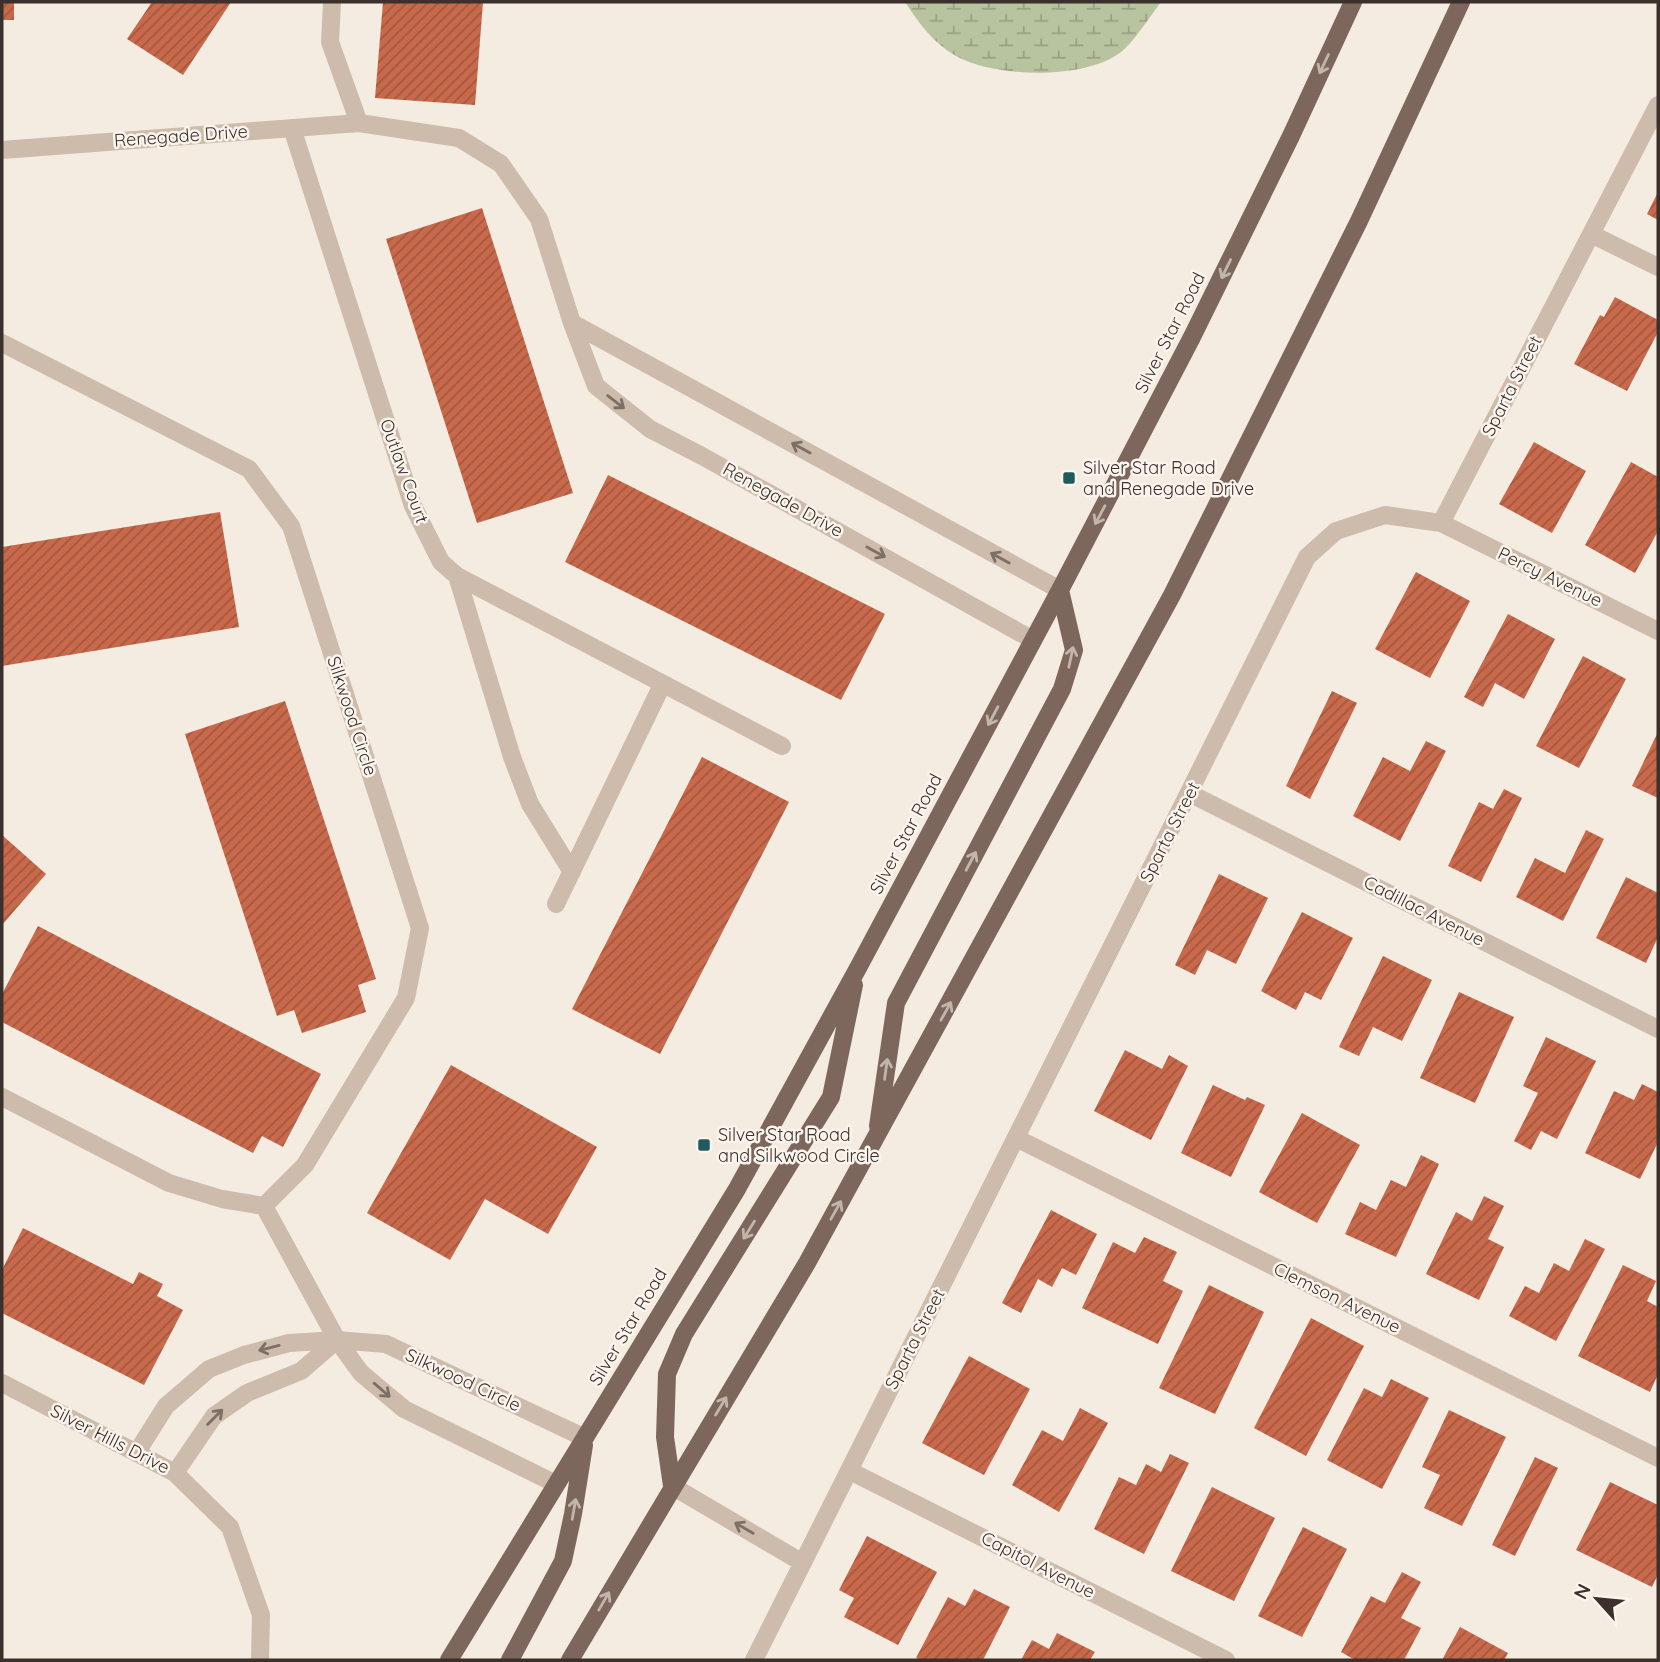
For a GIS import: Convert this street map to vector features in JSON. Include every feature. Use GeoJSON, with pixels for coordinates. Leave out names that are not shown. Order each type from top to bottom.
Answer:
{"type":"FeatureCollection","features":[{"type":"Feature","properties":{"kind":"main road","name":"Silver Star Road"},"geometry":{"type":"LineString","coordinates":[[449,1660],[737,1189],[858,968],[1192,337],[1291,136],[1353,2]]}},
{"type":"Feature","properties":{"kind":"main road"},"geometry":{"type":"LineString","coordinates":[[570,1660],[807,1263],[1172,596],[1359,221],[1461,2]]}},
{"type":"Feature","properties":{"kind":"main road"},"geometry":{"type":"LineString","coordinates":[[877,1136],[895,1003],[1062,689],[1074,650],[1060,590]]}},
{"type":"Feature","properties":{"kind":"main road"},"geometry":{"type":"LineString","coordinates":[[672,1486],[666,1437],[667,1374],[684,1334],[831,1097],[858,968]]}},
{"type":"Feature","properties":{"kind":"main road"},"geometry":{"type":"LineString","coordinates":[[510,1660],[563,1561],[585,1438]]}},
{"type":"Feature","properties":{"kind":"street"},"geometry":{"type":"LineString","coordinates":[[332,2],[330,42],[359,123]]}},
{"type":"Feature","properties":{"kind":"street","name":"Sparta Street"},"geometry":{"type":"LineString","coordinates":[[754,1660],[1307,557],[1336,531],[1385,515],[1441,523],[1658,105]]}},
{"type":"Feature","properties":{"kind":"street","name":"Renegade Drive"},"geometry":{"type":"LineString","coordinates":[[2,150],[359,123],[459,138],[501,164],[539,219],[572,323],[596,386],[650,429],[1033,640]]}},
{"type":"Feature","properties":{"kind":"street","name":"Outlaw Court"},"geometry":{"type":"LineString","coordinates":[[292,128],[413,506],[440,562],[457,576],[782,746]]}},
{"type":"Feature","properties":{"kind":"street"},"geometry":{"type":"LineString","coordinates":[[1591,234],[1658,267]]}},
{"type":"Feature","properties":{"kind":"street"},"geometry":{"type":"LineString","coordinates":[[572,323],[1060,590]]}},
{"type":"Feature","properties":{"kind":"street","name":"Silkwood Circle"},"geometry":{"type":"LineString","coordinates":[[2,343],[249,469],[291,526],[420,928],[406,998],[305,1165],[264,1206]]}},
{"type":"Feature","properties":{"kind":"street","name":"Percy Avenue"},"geometry":{"type":"LineString","coordinates":[[1441,523],[1658,631]]}},
{"type":"Feature","properties":{"kind":"street"},"geometry":{"type":"LineString","coordinates":[[457,576],[512,757],[530,804],[572,872]]}},
{"type":"Feature","properties":{"kind":"street"},"geometry":{"type":"LineString","coordinates":[[556,904],[662,685]]}},
{"type":"Feature","properties":{"kind":"street","name":"Cadillac Avenue"},"geometry":{"type":"LineString","coordinates":[[1189,793],[1658,1029]]}},
{"type":"Feature","properties":{"kind":"street"},"geometry":{"type":"LineString","coordinates":[[2,1097],[169,1183],[222,1199],[264,1206],[337,1340],[362,1373],[404,1409],[556,1484]]}},
{"type":"Feature","properties":{"kind":"street","name":"Clemson Avenue"},"geometry":{"type":"LineString","coordinates":[[1016,1138],[1658,1458]]}},
{"type":"Feature","properties":{"kind":"street"},"geometry":{"type":"LineString","coordinates":[[175,1472],[214,1416],[247,1393],[301,1371],[337,1340]]}},
{"type":"Feature","properties":{"kind":"street","name":"Silkwood Circle"},"geometry":{"type":"LineString","coordinates":[[137,1452],[166,1406],[209,1369],[244,1355],[289,1343],[337,1340],[386,1344],[585,1438]]}},
{"type":"Feature","properties":{"kind":"street","name":"Silver Hills Drive"},"geometry":{"type":"LineString","coordinates":[[2,1383],[175,1472],[230,1527],[261,1615],[260,1660]]}},
{"type":"Feature","properties":{"kind":"street","name":"Capitol Avenue"},"geometry":{"type":"LineString","coordinates":[[850,1471],[1226,1660]]}},
{"type":"Feature","properties":{"kind":"street"},"geometry":{"type":"LineString","coordinates":[[672,1486],[803,1563]]}},
{"type":"Feature","properties":{"kind":"green space"},"geometry":{"type":"Polygon","coordinates":[[[905,2],[1161,2],[1121,52],[1086,68],[1040,73],[993,69],[956,56],[933,39],[905,2]]]}},
{"type":"Feature","properties":{"kind":"building"},"geometry":{"type":"Polygon","coordinates":[[[2,2],[14,2],[14,20],[2,20],[2,2]]]}},
{"type":"Feature","properties":{"kind":"building"},"geometry":{"type":"Polygon","coordinates":[[[152,2],[231,2],[183,75],[127,39],[152,2]]]}},
{"type":"Feature","properties":{"kind":"building"},"geometry":{"type":"Polygon","coordinates":[[[383,2],[483,2],[475,105],[375,98],[383,2]]]}},
{"type":"Feature","properties":{"kind":"building"},"geometry":{"type":"Polygon","coordinates":[[[1658,192],[1658,220],[1647,214],[1658,192]]]}},
{"type":"Feature","properties":{"kind":"building"},"geometry":{"type":"Polygon","coordinates":[[[482,208],[573,493],[477,523],[386,239],[482,208]]]}},
{"type":"Feature","properties":{"kind":"building"},"geometry":{"type":"Polygon","coordinates":[[[1615,297],[1658,320],[1658,332],[1627,391],[1574,364],[1600,315],[1604,317],[1615,297]]]}},
{"type":"Feature","properties":{"kind":"building"},"geometry":{"type":"Polygon","coordinates":[[[1534,442],[1586,471],[1552,533],[1499,504],[1534,442]]]}},
{"type":"Feature","properties":{"kind":"building"},"geometry":{"type":"Polygon","coordinates":[[[1631,462],[1658,477],[1658,531],[1635,573],[1585,545],[1631,462]]]}},
{"type":"Feature","properties":{"kind":"building"},"geometry":{"type":"Polygon","coordinates":[[[608,475],[885,614],[841,700],[565,562],[608,475]]]}},
{"type":"Feature","properties":{"kind":"building"},"geometry":{"type":"Polygon","coordinates":[[[220,512],[239,627],[2,666],[2,547],[220,512]]]}},
{"type":"Feature","properties":{"kind":"building"},"geometry":{"type":"Polygon","coordinates":[[[1416,572],[1470,601],[1430,678],[1375,649],[1416,572]]]}},
{"type":"Feature","properties":{"kind":"building"},"geometry":{"type":"Polygon","coordinates":[[[1508,614],[1555,639],[1524,699],[1495,683],[1483,707],[1464,697],[1508,614]]]}},
{"type":"Feature","properties":{"kind":"building"},"geometry":{"type":"Polygon","coordinates":[[[1583,656],[1626,679],[1579,768],[1536,746],[1583,656]]]}},
{"type":"Feature","properties":{"kind":"building"},"geometry":{"type":"Polygon","coordinates":[[[1332,691],[1357,703],[1310,799],[1286,786],[1332,691]]]}},
{"type":"Feature","properties":{"kind":"building"},"geometry":{"type":"Polygon","coordinates":[[[285,701],[376,979],[358,985],[366,1012],[302,1033],[294,1010],[277,1016],[185,734],[285,701]]]}},
{"type":"Feature","properties":{"kind":"building"},"geometry":{"type":"Polygon","coordinates":[[[1658,732],[1658,798],[1632,786],[1658,732]]]}},
{"type":"Feature","properties":{"kind":"building"},"geometry":{"type":"Polygon","coordinates":[[[1426,741],[1446,751],[1400,841],[1353,816],[1383,757],[1410,771],[1426,741]]]}},
{"type":"Feature","properties":{"kind":"building"},"geometry":{"type":"Polygon","coordinates":[[[702,757],[789,802],[660,1054],[572,1009],[702,757]]]}},
{"type":"Feature","properties":{"kind":"building"},"geometry":{"type":"Polygon","coordinates":[[[1504,789],[1522,798],[1481,882],[1448,866],[1479,802],[1493,809],[1504,789]]]}},
{"type":"Feature","properties":{"kind":"building"},"geometry":{"type":"Polygon","coordinates":[[[1586,830],[1604,839],[1563,921],[1516,897],[1535,858],[1565,873],[1586,830]]]}},
{"type":"Feature","properties":{"kind":"building"},"geometry":{"type":"Polygon","coordinates":[[[2,835],[46,874],[2,925],[2,835]]]}},
{"type":"Feature","properties":{"kind":"building"},"geometry":{"type":"Polygon","coordinates":[[[1219,874],[1268,898],[1236,964],[1207,950],[1195,975],[1175,965],[1219,874]]]}},
{"type":"Feature","properties":{"kind":"building"},"geometry":{"type":"Polygon","coordinates":[[[1626,877],[1658,893],[1658,937],[1646,963],[1596,938],[1626,877]]]}},
{"type":"Feature","properties":{"kind":"building"},"geometry":{"type":"Polygon","coordinates":[[[1302,912],[1353,938],[1321,1000],[1305,992],[1296,1010],[1261,991],[1302,912]]]}},
{"type":"Feature","properties":{"kind":"building"},"geometry":{"type":"Polygon","coordinates":[[[38,926],[321,1074],[283,1147],[262,1136],[253,1153],[2,1022],[2,994],[38,926]]]}},
{"type":"Feature","properties":{"kind":"building"},"geometry":{"type":"Polygon","coordinates":[[[1383,956],[1432,980],[1402,1041],[1373,1027],[1359,1056],[1339,1047],[1383,956]]]}},
{"type":"Feature","properties":{"kind":"building"},"geometry":{"type":"Polygon","coordinates":[[[1459,992],[1514,1017],[1475,1103],[1420,1078],[1459,992]]]}},
{"type":"Feature","properties":{"kind":"building"},"geometry":{"type":"Polygon","coordinates":[[[1546,1037],[1596,1061],[1557,1139],[1541,1131],[1531,1150],[1514,1141],[1538,1093],[1523,1086],[1546,1037]]]}},
{"type":"Feature","properties":{"kind":"building"},"geometry":{"type":"Polygon","coordinates":[[[1125,1050],[1162,1069],[1169,1055],[1188,1066],[1151,1140],[1094,1111],[1125,1050]]]}},
{"type":"Feature","properties":{"kind":"building"},"geometry":{"type":"Polygon","coordinates":[[[451,1065],[597,1147],[548,1234],[485,1199],[450,1260],[367,1213],[451,1065]]]}},
{"type":"Feature","properties":{"kind":"building"},"geometry":{"type":"Polygon","coordinates":[[[1642,1084],[1658,1092],[1658,1142],[1640,1179],[1585,1153],[1614,1091],[1634,1100],[1642,1084]]]}},
{"type":"Feature","properties":{"kind":"building"},"geometry":{"type":"Polygon","coordinates":[[[1213,1085],[1245,1100],[1247,1097],[1265,1105],[1231,1177],[1181,1153],[1213,1085]]]}},
{"type":"Feature","properties":{"kind":"building"},"geometry":{"type":"Polygon","coordinates":[[[1302,1113],[1360,1145],[1317,1223],[1259,1192],[1302,1113]]]}},
{"type":"Feature","properties":{"kind":"building"},"geometry":{"type":"Polygon","coordinates":[[[1421,1155],[1439,1164],[1396,1257],[1345,1234],[1360,1202],[1376,1210],[1391,1180],[1406,1187],[1421,1155]]]}},
{"type":"Feature","properties":{"kind":"building"},"geometry":{"type":"Polygon","coordinates":[[[1484,1196],[1504,1206],[1488,1239],[1504,1247],[1479,1300],[1426,1274],[1456,1212],[1472,1221],[1484,1196]]]}},
{"type":"Feature","properties":{"kind":"building"},"geometry":{"type":"Polygon","coordinates":[[[1051,1210],[1097,1234],[1076,1275],[1062,1268],[1052,1287],[1038,1279],[1021,1313],[1002,1303],[1051,1210]]]}},
{"type":"Feature","properties":{"kind":"building"},"geometry":{"type":"Polygon","coordinates":[[[23,1228],[133,1284],[139,1272],[163,1284],[157,1296],[183,1310],[144,1385],[2,1313],[2,1270],[23,1228]]]}},
{"type":"Feature","properties":{"kind":"building"},"geometry":{"type":"Polygon","coordinates":[[[1144,1237],[1177,1252],[1163,1281],[1183,1291],[1158,1344],[1082,1308],[1113,1242],[1135,1253],[1144,1237]]]}},
{"type":"Feature","properties":{"kind":"building"},"geometry":{"type":"Polygon","coordinates":[[[1585,1239],[1605,1249],[1556,1341],[1509,1316],[1525,1286],[1539,1293],[1554,1263],[1569,1271],[1585,1239]]]}},
{"type":"Feature","properties":{"kind":"building"},"geometry":{"type":"Polygon","coordinates":[[[1623,1265],[1656,1281],[1647,1301],[1658,1307],[1658,1374],[1650,1392],[1578,1356],[1623,1265]]]}},
{"type":"Feature","properties":{"kind":"building"},"geometry":{"type":"Polygon","coordinates":[[[1209,1285],[1264,1312],[1215,1414],[1159,1388],[1209,1285]]]}},
{"type":"Feature","properties":{"kind":"building"},"geometry":{"type":"Polygon","coordinates":[[[1311,1318],[1364,1346],[1306,1456],[1254,1428],[1311,1318]]]}},
{"type":"Feature","properties":{"kind":"building"},"geometry":{"type":"Polygon","coordinates":[[[969,1356],[1030,1389],[984,1475],[922,1443],[969,1356]]]}},
{"type":"Feature","properties":{"kind":"building"},"geometry":{"type":"Polygon","coordinates":[[[1391,1379],[1429,1398],[1382,1489],[1327,1460],[1364,1388],[1382,1397],[1391,1379]]]}},
{"type":"Feature","properties":{"kind":"building"},"geometry":{"type":"Polygon","coordinates":[[[1080,1408],[1108,1423],[1059,1512],[1012,1485],[1042,1430],[1063,1441],[1080,1408]]]}},
{"type":"Feature","properties":{"kind":"building"},"geometry":{"type":"Polygon","coordinates":[[[1449,1410],[1506,1437],[1462,1526],[1424,1508],[1440,1475],[1422,1467],[1449,1410]]]}},
{"type":"Feature","properties":{"kind":"building"},"geometry":{"type":"Polygon","coordinates":[[[1170,1454],[1189,1463],[1144,1554],[1094,1529],[1119,1477],[1136,1485],[1146,1464],[1161,1472],[1170,1454]]]}},
{"type":"Feature","properties":{"kind":"building"},"geometry":{"type":"Polygon","coordinates":[[[1535,1457],[1558,1468],[1515,1556],[1492,1545],[1535,1457]]]}},
{"type":"Feature","properties":{"kind":"building"},"geometry":{"type":"Polygon","coordinates":[[[1610,1482],[1658,1505],[1658,1574],[1652,1587],[1576,1550],[1610,1482]]]}},
{"type":"Feature","properties":{"kind":"building"},"geometry":{"type":"Polygon","coordinates":[[[1212,1487],[1275,1518],[1234,1601],[1171,1571],[1212,1487]]]}},
{"type":"Feature","properties":{"kind":"building"},"geometry":{"type":"Polygon","coordinates":[[[1303,1527],[1347,1549],[1302,1637],[1258,1616],[1303,1527]]]}},
{"type":"Feature","properties":{"kind":"building"},"geometry":{"type":"Polygon","coordinates":[[[867,1536],[937,1572],[898,1645],[844,1617],[854,1598],[839,1590],[867,1536]]]}},
{"type":"Feature","properties":{"kind":"building"},"geometry":{"type":"Polygon","coordinates":[[[1402,1572],[1421,1582],[1401,1618],[1421,1628],[1404,1660],[1355,1660],[1341,1652],[1371,1596],[1385,1603],[1402,1572]]]}},
{"type":"Feature","properties":{"kind":"building"},"geometry":{"type":"Polygon","coordinates":[[[974,1589],[1010,1607],[983,1660],[916,1658],[948,1597],[965,1606],[974,1589]]]}},
{"type":"Feature","properties":{"kind":"building"},"geometry":{"type":"Polygon","coordinates":[[[1460,1627],[1508,1653],[1504,1660],[1442,1660],[1460,1627]]]}},
{"type":"Feature","properties":{"kind":"building"},"geometry":{"type":"Polygon","coordinates":[[[1057,1633],[1095,1652],[1090,1660],[1021,1660],[1032,1640],[1049,1649],[1057,1633]]]}},
{"type":"Feature","properties":{"kind":"place","name":"Silver Star Road and Renegade Drive"},"geometry":{"type":"Point","coordinates":[1069,478]}},
{"type":"Feature","properties":{"kind":"place","name":"Silver Star Road and Silkwood Circle"},"geometry":{"type":"Point","coordinates":[704,1145]}}]}
